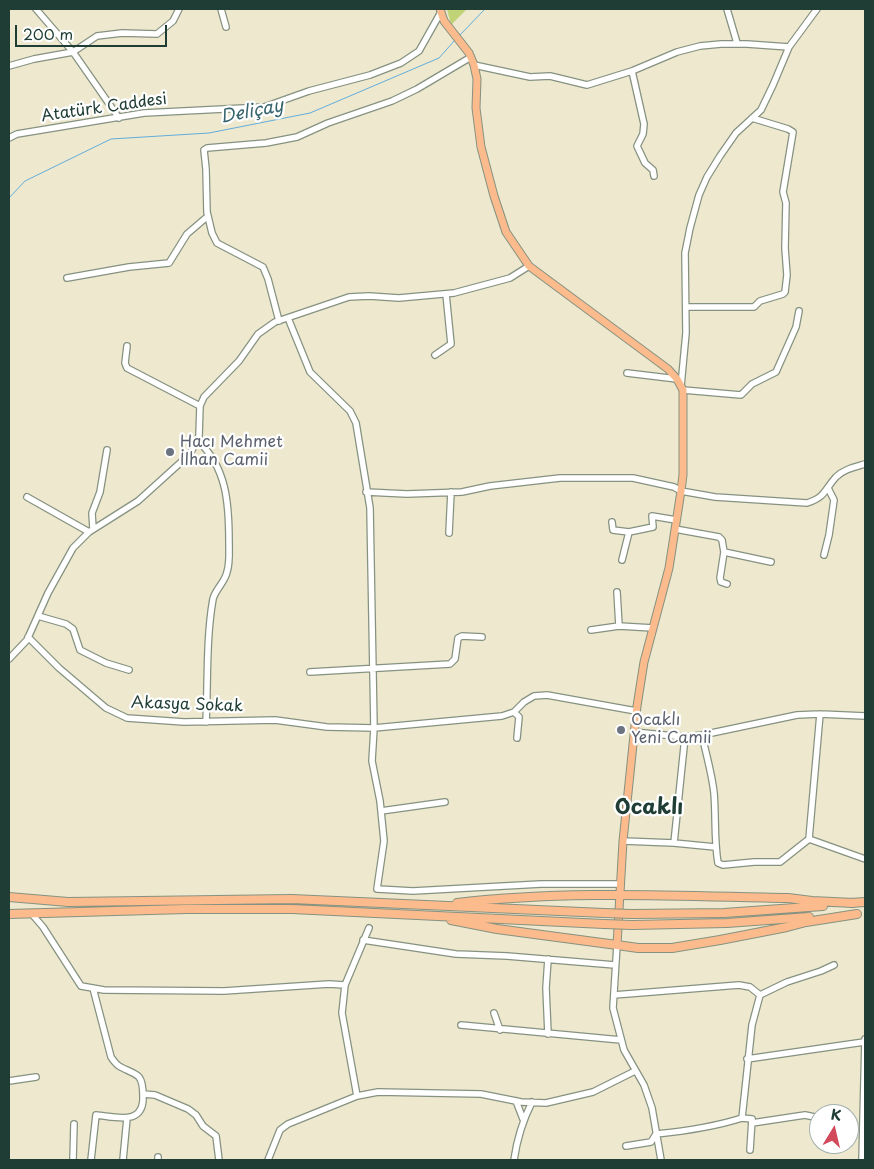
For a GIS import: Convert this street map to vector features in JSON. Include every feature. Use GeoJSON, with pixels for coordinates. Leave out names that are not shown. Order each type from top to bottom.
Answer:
{"type":"FeatureCollection","features":[{"type":"Feature","properties":{"kind":"highway"},"geometry":{"type":"LineString","coordinates":[[415,905],[493,899],[620,895],[788,898],[812,902],[854,903]]}},
{"type":"Feature","properties":{"kind":"highway"},"geometry":{"type":"LineString","coordinates":[[9,897],[68,902],[292,899],[632,914],[724,913],[865,902]]}},
{"type":"Feature","properties":{"kind":"highway"},"geometry":{"type":"LineString","coordinates":[[9,914],[186,909],[292,909],[632,925],[727,923],[857,914]]}},
{"type":"Feature","properties":{"kind":"highway"},"geometry":{"type":"LineString","coordinates":[[414,914],[497,929],[638,948],[672,948],[806,922],[865,913]]}},
{"type":"Feature","properties":{"kind":"main road"},"geometry":{"type":"LineString","coordinates":[[440,10],[448,27],[470,55],[474,65],[477,79],[476,108],[481,148],[506,232],[529,266],[668,369],[682,388],[683,475],[669,568],[644,662],[636,711],[623,841],[617,945]]}},
{"type":"Feature","properties":{"kind":"street"},"geometry":{"type":"LineString","coordinates":[[36,9],[73,52],[119,118]]}},
{"type":"Feature","properties":{"kind":"street"},"geometry":{"type":"LineString","coordinates":[[9,66],[73,52],[96,36],[122,33],[156,34],[173,21],[178,9]]}},
{"type":"Feature","properties":{"kind":"street"},"geometry":{"type":"LineString","coordinates":[[221,9],[226,27]]}},
{"type":"Feature","properties":{"kind":"street"},"geometry":{"type":"LineString","coordinates":[[726,9],[737,43]]}},
{"type":"Feature","properties":{"kind":"street"},"geometry":{"type":"LineString","coordinates":[[799,311],[796,327],[776,372],[752,384],[741,395],[682,388],[686,333],[685,253],[699,195],[707,177],[736,133],[761,110],[774,85],[789,47],[817,9]]}},
{"type":"Feature","properties":{"kind":"street","name":"Atatürk Caddesi"},"geometry":{"type":"LineString","coordinates":[[9,138],[17,134],[144,113],[264,107],[309,91],[370,75],[401,63],[419,51],[440,10]]}},
{"type":"Feature","properties":{"kind":"street"},"geometry":{"type":"LineString","coordinates":[[474,65],[530,77],[550,76],[587,85],[632,71],[677,52],[700,46],[737,43],[789,47]]}},
{"type":"Feature","properties":{"kind":"street"},"geometry":{"type":"LineString","coordinates":[[279,321],[263,267],[217,243],[212,233],[208,216],[204,150],[207,148],[266,144],[297,137],[328,123],[392,101],[470,55]]}},
{"type":"Feature","properties":{"kind":"street"},"geometry":{"type":"LineString","coordinates":[[632,71],[644,124],[643,134],[637,146],[645,163],[653,170],[654,176]]}},
{"type":"Feature","properties":{"kind":"street"},"geometry":{"type":"LineString","coordinates":[[686,307],[754,306],[760,301],[785,292],[787,275],[785,248],[786,204],[783,192],[793,132],[752,118]]}},
{"type":"Feature","properties":{"kind":"street"},"geometry":{"type":"LineString","coordinates":[[67,278],[129,267],[169,263],[187,234],[208,216]]}},
{"type":"Feature","properties":{"kind":"street"},"geometry":{"type":"LineString","coordinates":[[9,659],[28,637],[48,593],[74,548],[91,531],[138,501],[190,454],[199,436],[200,406],[204,397],[239,362],[258,334],[279,321],[349,297],[399,298],[446,294],[510,278],[529,266]]}},
{"type":"Feature","properties":{"kind":"street"},"geometry":{"type":"LineString","coordinates":[[435,355],[451,344],[446,294]]}},
{"type":"Feature","properties":{"kind":"street"},"geometry":{"type":"LineString","coordinates":[[288,318],[310,372],[350,410],[356,423],[370,508],[374,728],[372,761],[384,841],[377,889],[413,891],[541,884],[620,884]]}},
{"type":"Feature","properties":{"kind":"street"},"geometry":{"type":"LineString","coordinates":[[127,346],[125,362],[127,368],[200,406]]}},
{"type":"Feature","properties":{"kind":"street"},"geometry":{"type":"LineString","coordinates":[[627,374],[676,378]]}},
{"type":"Feature","properties":{"kind":"street"},"geometry":{"type":"LineString","coordinates":[[197,440],[207,449],[218,466],[228,502],[229,525],[227,573],[214,597],[209,648],[206,722]]}},
{"type":"Feature","properties":{"kind":"street"},"geometry":{"type":"LineString","coordinates":[[91,531],[92,513],[100,492],[108,450]]}},
{"type":"Feature","properties":{"kind":"street"},"geometry":{"type":"LineString","coordinates":[[366,492],[407,494],[462,492],[490,486],[543,480],[633,478],[674,487],[681,491],[715,497],[807,503],[818,500],[837,476],[849,468],[865,464]]}},
{"type":"Feature","properties":{"kind":"street"},"geometry":{"type":"LineString","coordinates":[[824,555],[834,500],[828,488]]}},
{"type":"Feature","properties":{"kind":"street"},"geometry":{"type":"LineString","coordinates":[[449,532],[451,492]]}},
{"type":"Feature","properties":{"kind":"street"},"geometry":{"type":"LineString","coordinates":[[28,497],[91,531]]}},
{"type":"Feature","properties":{"kind":"street"},"geometry":{"type":"LineString","coordinates":[[612,522],[613,530],[629,532],[653,527],[652,516],[676,520]]}},
{"type":"Feature","properties":{"kind":"street"},"geometry":{"type":"LineString","coordinates":[[675,529],[719,537],[722,540],[724,552],[720,578],[721,582],[727,584]]}},
{"type":"Feature","properties":{"kind":"street"},"geometry":{"type":"LineString","coordinates":[[622,560],[629,532]]}},
{"type":"Feature","properties":{"kind":"street"},"geometry":{"type":"LineString","coordinates":[[724,552],[771,562]]}},
{"type":"Feature","properties":{"kind":"street"},"geometry":{"type":"LineString","coordinates":[[617,592],[619,626]]}},
{"type":"Feature","properties":{"kind":"street"},"geometry":{"type":"LineString","coordinates":[[38,616],[66,624],[73,629],[80,650],[106,663],[129,670]]}},
{"type":"Feature","properties":{"kind":"street"},"geometry":{"type":"LineString","coordinates":[[590,630],[619,626],[653,628]]}},
{"type":"Feature","properties":{"kind":"street"},"geometry":{"type":"LineString","coordinates":[[310,672],[450,664],[454,659],[458,638],[462,636],[482,637]]}},
{"type":"Feature","properties":{"kind":"street","name":"Akasya Sokak"},"geometry":{"type":"LineString","coordinates":[[28,637],[59,668],[106,708],[127,718],[184,722],[275,720],[327,727],[374,728],[459,721],[502,716],[514,712]]}},
{"type":"Feature","properties":{"kind":"street"},"geometry":{"type":"LineString","coordinates":[[517,738],[519,717],[514,712],[524,702],[534,696],[547,694],[636,711]]}},
{"type":"Feature","properties":{"kind":"street"},"geometry":{"type":"LineString","coordinates":[[702,735],[714,791],[715,847],[718,863],[723,865],[780,862],[808,838],[820,714]]}},
{"type":"Feature","properties":{"kind":"street"},"geometry":{"type":"LineString","coordinates":[[634,732],[685,737],[797,715],[865,716]]}},
{"type":"Feature","properties":{"kind":"street"},"geometry":{"type":"LineString","coordinates":[[674,843],[685,737]]}},
{"type":"Feature","properties":{"kind":"street"},"geometry":{"type":"LineString","coordinates":[[381,811],[445,802]]}},
{"type":"Feature","properties":{"kind":"street"},"geometry":{"type":"LineString","coordinates":[[808,838],[865,859]]}},
{"type":"Feature","properties":{"kind":"street"},"geometry":{"type":"LineString","coordinates":[[623,841],[715,847]]}},
{"type":"Feature","properties":{"kind":"street"},"geometry":{"type":"LineString","coordinates":[[31,913],[43,927],[81,986],[104,990],[224,991],[329,984],[345,985]]}},
{"type":"Feature","properties":{"kind":"street"},"geometry":{"type":"LineString","coordinates":[[357,1096],[342,1013],[345,985],[369,928]]}},
{"type":"Feature","properties":{"kind":"street"},"geometry":{"type":"LineString","coordinates":[[364,940],[456,954],[616,965]]}},
{"type":"Feature","properties":{"kind":"street"},"geometry":{"type":"LineString","coordinates":[[617,945],[613,1008],[624,1050],[644,1085],[652,1108],[661,1160]]}},
{"type":"Feature","properties":{"kind":"street"},"geometry":{"type":"LineString","coordinates":[[548,959],[546,988],[548,1034]]}},
{"type":"Feature","properties":{"kind":"street"},"geometry":{"type":"LineString","coordinates":[[742,1118],[752,1025],[760,996],[787,982],[834,965]]}},
{"type":"Feature","properties":{"kind":"street"},"geometry":{"type":"LineString","coordinates":[[614,995],[739,985],[750,987],[760,996]]}},
{"type":"Feature","properties":{"kind":"street"},"geometry":{"type":"LineString","coordinates":[[91,1160],[96,1115],[127,1118],[138,1115],[142,1110],[143,1094],[142,1083],[139,1077],[119,1066],[111,1057],[93,988]]}},
{"type":"Feature","properties":{"kind":"street"},"geometry":{"type":"LineString","coordinates":[[494,1013],[500,1030]]}},
{"type":"Feature","properties":{"kind":"street"},"geometry":{"type":"LineString","coordinates":[[461,1025],[621,1040]]}},
{"type":"Feature","properties":{"kind":"street"},"geometry":{"type":"LineString","coordinates":[[747,1059],[865,1040],[862,1160]]}},
{"type":"Feature","properties":{"kind":"street"},"geometry":{"type":"LineString","coordinates":[[268,1160],[280,1130],[288,1124],[357,1096],[378,1092],[481,1094],[516,1101],[546,1103],[593,1092],[636,1071]]}},
{"type":"Feature","properties":{"kind":"street"},"geometry":{"type":"LineString","coordinates":[[9,1081],[36,1077]]}},
{"type":"Feature","properties":{"kind":"street"},"geometry":{"type":"LineString","coordinates":[[143,1094],[155,1095],[177,1104],[196,1115],[203,1126],[216,1136],[219,1160]]}},
{"type":"Feature","properties":{"kind":"street"},"geometry":{"type":"LineString","coordinates":[[516,1101],[523,1119]]}},
{"type":"Feature","properties":{"kind":"street"},"geometry":{"type":"LineString","coordinates":[[514,1160],[517,1138],[523,1119],[532,1102]]}},
{"type":"Feature","properties":{"kind":"street"},"geometry":{"type":"LineString","coordinates":[[752,1123],[809,1117]]}},
{"type":"Feature","properties":{"kind":"street"},"geometry":{"type":"LineString","coordinates":[[123,1160],[127,1118]]}},
{"type":"Feature","properties":{"kind":"street"},"geometry":{"type":"LineString","coordinates":[[656,1134],[695,1130],[742,1118],[752,1119],[750,1150]]}},
{"type":"Feature","properties":{"kind":"street"},"geometry":{"type":"LineString","coordinates":[[73,1160],[74,1124]]}},
{"type":"Feature","properties":{"kind":"street"},"geometry":{"type":"LineString","coordinates":[[626,1146],[651,1142],[656,1134]]}},
{"type":"Feature","properties":{"kind":"green space"},"geometry":{"type":"Polygon","coordinates":[[[447,9],[467,9],[451,25],[447,9]]]}},
{"type":"Feature","properties":{"kind":"waterway","name":"Deliçay"},"geometry":{"type":"LineString","coordinates":[[460,35],[485,9]]}},
{"type":"Feature","properties":{"kind":"waterway","name":"Deliçay"},"geometry":{"type":"LineString","coordinates":[[9,198],[25,181],[111,139],[209,133],[310,113],[439,58],[455,40]]}},
{"type":"Feature","properties":{"kind":"place","name":"Hacı Mehmet İlhan Camii"},"geometry":{"type":"Point","coordinates":[170,452]}},
{"type":"Feature","properties":{"kind":"place","name":"Ocaklı Yeni Camii"},"geometry":{"type":"Point","coordinates":[621,730]}},
{"type":"Feature","properties":{"kind":"district","name":"Ocaklı"},"geometry":{"type":"Point","coordinates":[649,808]}}]}
